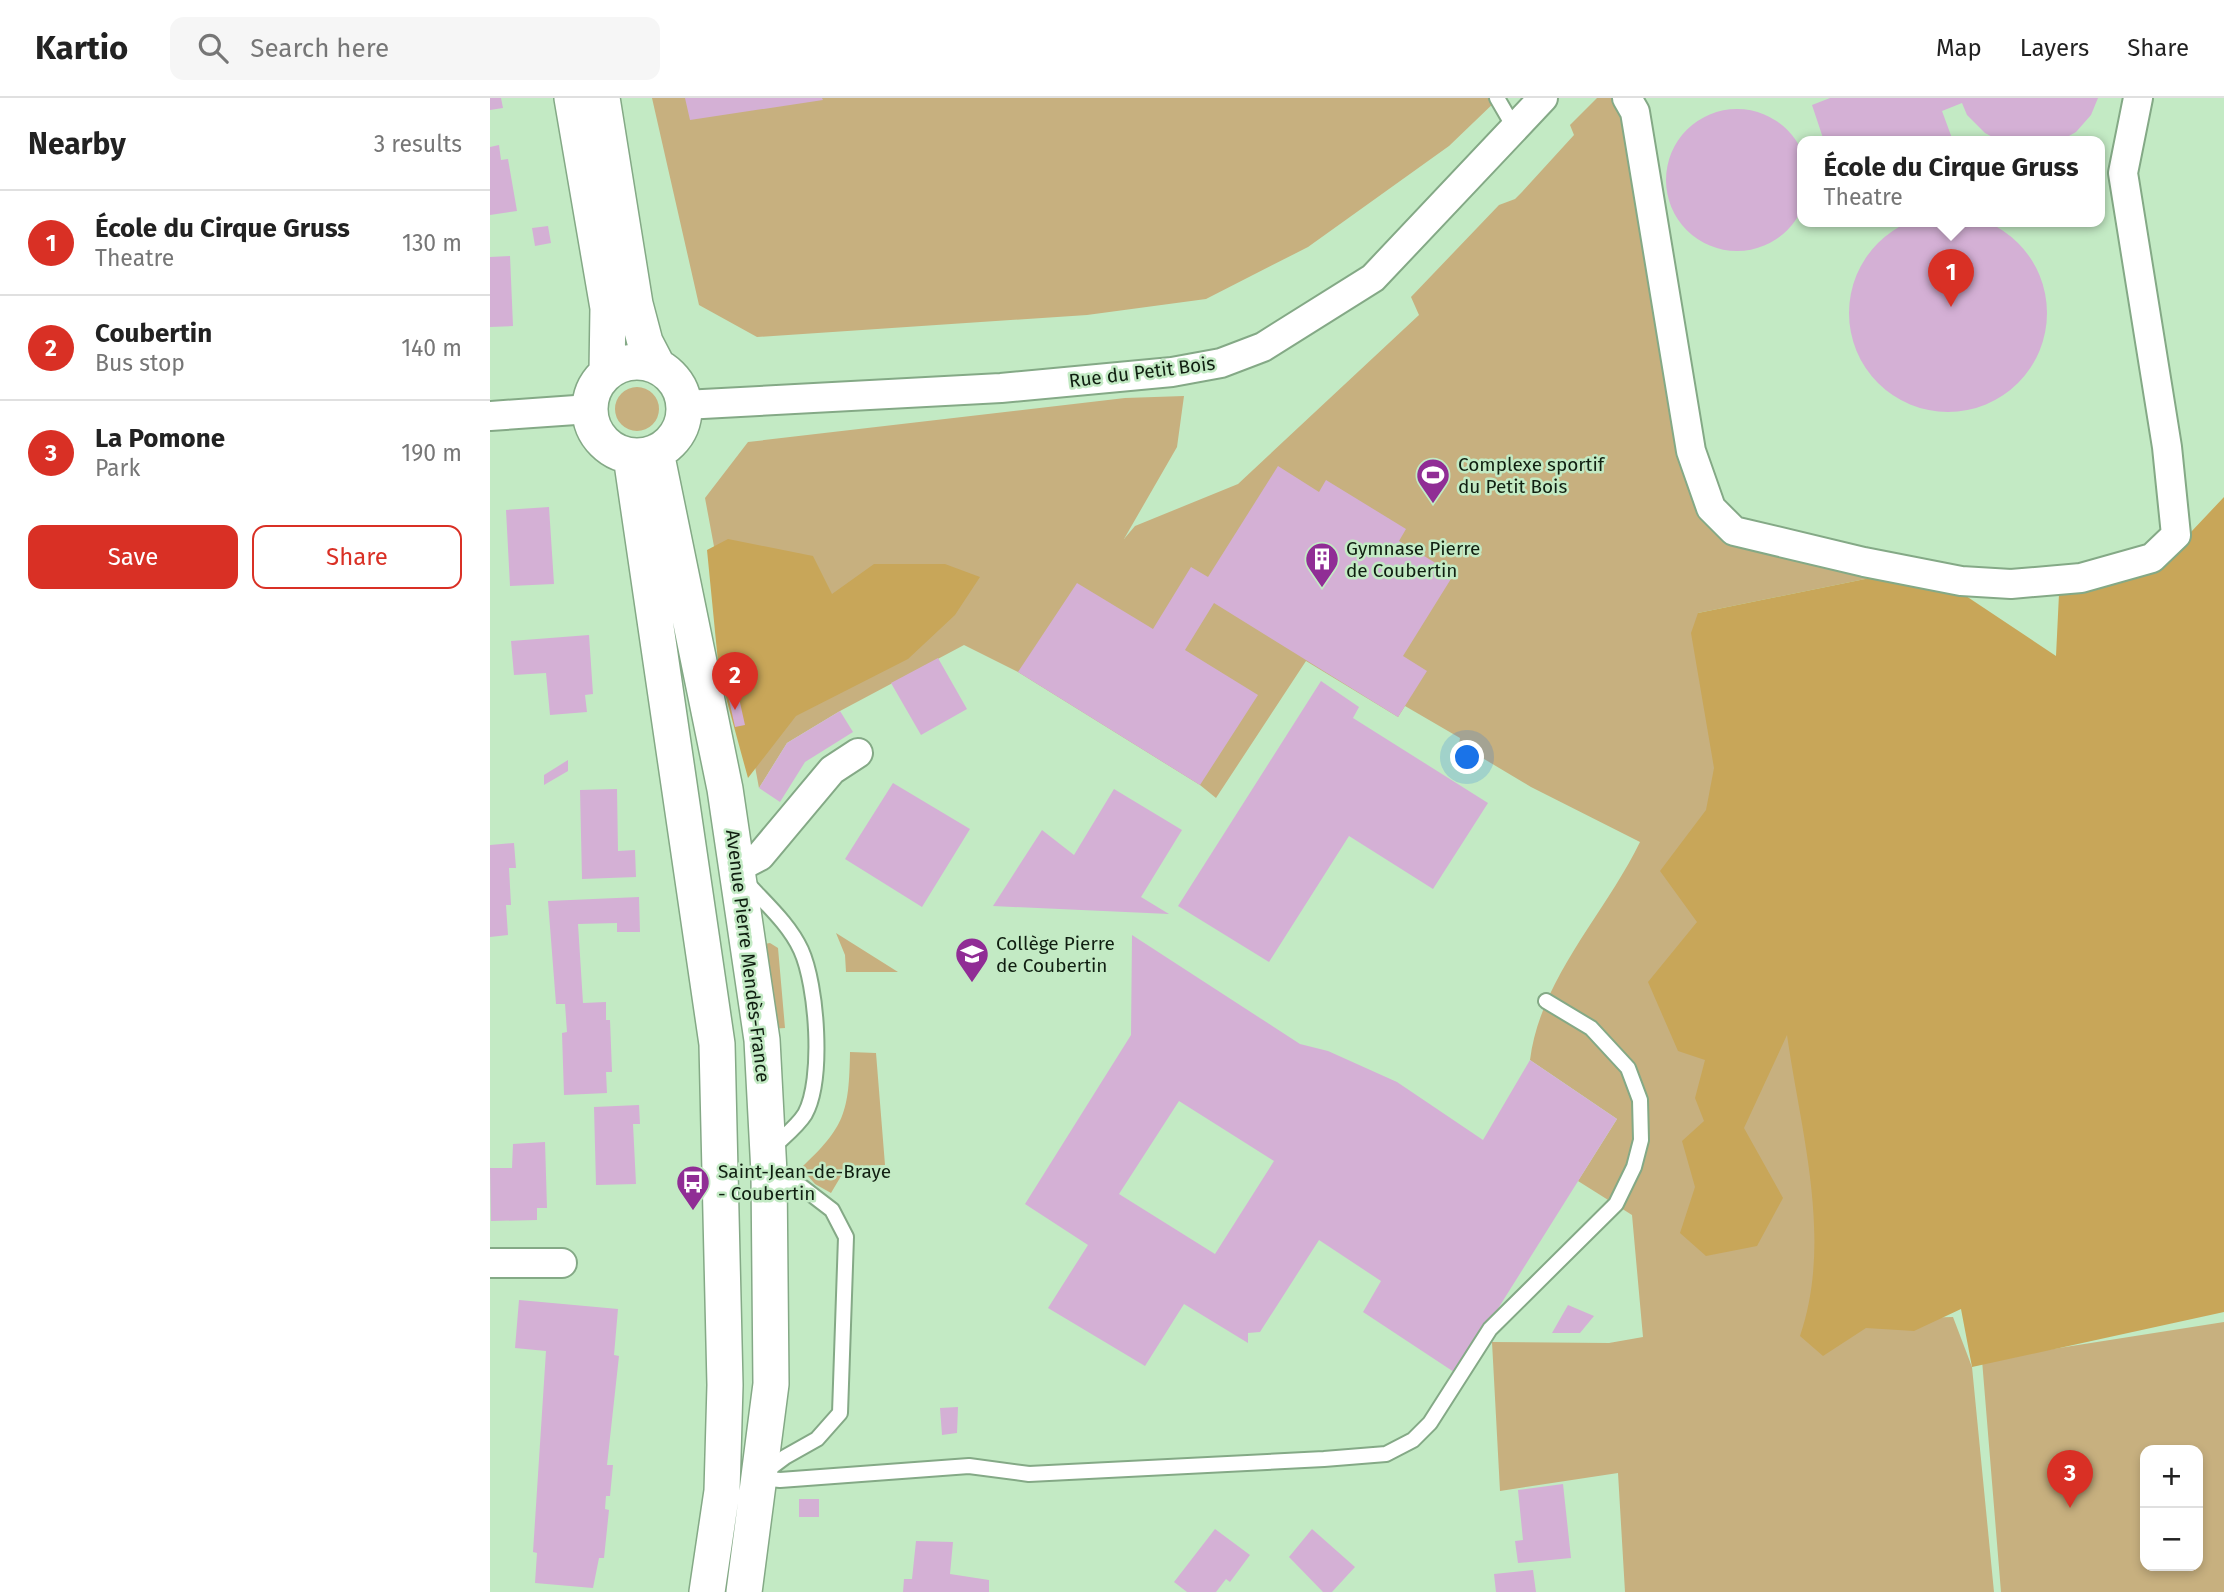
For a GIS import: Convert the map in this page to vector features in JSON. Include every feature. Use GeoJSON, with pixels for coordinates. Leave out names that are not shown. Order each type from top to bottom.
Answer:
{"type":"FeatureCollection","features":[{"type":"Feature","properties":{"kind":"street"},"geometry":{"type":"LineString","coordinates":[[572,98],[608,308],[607,372],[592,396],[590,409],[597,435],[618,453],[643,454],[678,433],[684,405],[680,389],[671,376],[658,367],[632,362],[607,372]]}},
{"type":"Feature","properties":{"kind":"street"},"geometry":{"type":"LineString","coordinates":[[601,98],[635,304],[645,342],[658,367]]}},
{"type":"Feature","properties":{"kind":"street","name":"Rue du Petit Bois"},"geometry":{"type":"LineString","coordinates":[[684,405],[1001,388],[1172,372],[1221,363],[1263,347],[1373,278],[1543,98]]}},
{"type":"Feature","properties":{"kind":"street"},"geometry":{"type":"LineString","coordinates":[[1627,98],[1635,112],[1691,451],[1711,508],[1734,531],[1864,562],[1961,581],[2011,584],[2081,578],[2152,558],[2176,535],[2167,447],[2123,173],[2137,98]]}},
{"type":"Feature","properties":{"kind":"street"},"geometry":{"type":"LineString","coordinates":[[490,416],[590,409]]}},
{"type":"Feature","properties":{"kind":"street"},"geometry":{"type":"LineString","coordinates":[[643,454],[668,727],[717,1044],[725,1385],[722,1491],[707,1592]]}},
{"type":"Feature","properties":{"kind":"street","name":"Avenue Pierre Mendès-France"},"geometry":{"type":"LineString","coordinates":[[643,454],[725,789],[762,1040],[768,1163],[771,1384],[744,1592]]}},
{"type":"Feature","properties":{"kind":"street"},"geometry":{"type":"LineString","coordinates":[[737,870],[760,856],[832,770],[858,753]]}},
{"type":"Feature","properties":{"kind":"street"},"geometry":{"type":"LineString","coordinates":[[490,1263],[562,1263]]}},
{"type":"Feature","properties":{"kind":"lane"},"geometry":{"type":"LineString","coordinates":[[1497,98],[1515,129]]}},
{"type":"Feature","properties":{"kind":"lane"},"geometry":{"type":"LineString","coordinates":[[737,870],[795,940],[811,983],[815,1083],[804,1115],[768,1163],[832,1210],[846,1237],[840,1413],[817,1439],[785,1457],[758,1478]]}},
{"type":"Feature","properties":{"kind":"lane"},"geometry":{"type":"LineString","coordinates":[[758,1478],[780,1480],[969,1466],[1029,1474],[1324,1460],[1386,1454],[1413,1440],[1430,1423],[1490,1329],[1616,1205],[1634,1167],[1641,1140],[1640,1100],[1628,1068],[1591,1028],[1546,1000]]}},
{"type":"Feature","properties":{"kind":"shaded area"},"geometry":{"type":"Polygon","coordinates":[[[652,98],[1499,98],[1449,146],[1308,247],[1206,299],[1087,315],[757,337],[699,305],[652,98]]]}},
{"type":"Feature","properties":{"kind":"shaded area"},"geometry":{"type":"Polygon","coordinates":[[[1597,98],[1618,98],[1622,104],[1696,503],[1875,577],[1698,613],[1782,951],[1846,1320],[1953,1317],[1972,1367],[1994,1592],[1625,1592],[1618,1473],[1500,1491],[1492,1342],[1609,1343],[1643,1337],[1632,1215],[1578,1181],[1617,1119],[1530,1060],[1536,1030],[1560,974],[1640,842],[1531,787],[1459,744],[1460,738],[1405,706],[1398,717],[1306,661],[1216,798],[1200,785],[1018,672],[964,645],[840,711],[787,743],[759,788],[705,498],[748,442],[1125,398],[1184,396],[1177,447],[1124,539],[1135,526],[1238,484],[1419,315],[1411,297],[1499,205],[1515,199],[1522,192],[1574,135],[1570,125],[1597,98]]]}},
{"type":"Feature","properties":{"kind":"shaded area"},"geometry":{"type":"Polygon","coordinates":[[[637,387],[652,394],[659,409],[652,424],[637,431],[622,424],[615,409],[622,394],[637,387]]]}},
{"type":"Feature","properties":{"kind":"shaded area"},"geometry":{"type":"Polygon","coordinates":[[[2224,497],[2224,1312],[1972,1367],[1961,1309],[1914,1331],[1866,1328],[1823,1356],[1800,1336],[1814,1262],[1814,1224],[1806,1148],[1787,1035],[1744,1128],[1783,1198],[1757,1246],[1706,1256],[1680,1233],[1695,1187],[1682,1141],[1704,1121],[1695,1098],[1705,1060],[1678,1051],[1648,982],[1697,922],[1660,871],[1706,810],[1714,768],[1691,633],[1698,613],[1875,577],[1966,596],[2056,656],[2059,594],[2158,567],[2224,497]]]}},
{"type":"Feature","properties":{"kind":"shaded area"},"geometry":{"type":"Polygon","coordinates":[[[728,539],[813,556],[832,594],[874,564],[945,564],[980,577],[955,615],[908,659],[796,716],[748,778],[719,672],[707,550],[728,539]]]}},
{"type":"Feature","properties":{"kind":"shaded area"},"geometry":{"type":"Polygon","coordinates":[[[836,933],[898,972],[846,972],[845,955],[836,933]]]}},
{"type":"Feature","properties":{"kind":"shaded area"},"geometry":{"type":"Polygon","coordinates":[[[770,943],[778,948],[785,1028],[770,1029],[764,944],[770,943]]]}},
{"type":"Feature","properties":{"kind":"shaded area"},"geometry":{"type":"Polygon","coordinates":[[[850,1052],[876,1053],[885,1165],[847,1166],[831,1193],[815,1184],[801,1168],[827,1141],[842,1117],[848,1090],[850,1052]]]}},
{"type":"Feature","properties":{"kind":"shaded area"},"geometry":{"type":"Polygon","coordinates":[[[2224,1322],[2224,1592],[2001,1592],[1982,1360],[2224,1322]]]}},
{"type":"Feature","properties":{"kind":"building"},"geometry":{"type":"Polygon","coordinates":[[[490,98],[501,98],[503,108],[490,110],[490,98]]]}},
{"type":"Feature","properties":{"kind":"building"},"geometry":{"type":"Polygon","coordinates":[[[685,98],[822,98],[823,100],[690,120],[685,98]]]}},
{"type":"Feature","properties":{"kind":"building"},"geometry":{"type":"Polygon","coordinates":[[[1830,98],[2098,98],[2091,115],[2069,136],[1991,136],[1967,115],[1962,103],[1942,111],[1951,136],[1822,136],[1812,105],[1830,98]]]}},
{"type":"Feature","properties":{"kind":"building"},"geometry":{"type":"Polygon","coordinates":[[[1723,110],[1751,110],[1777,121],[1796,140],[1797,218],[1777,239],[1751,250],[1723,250],[1697,239],[1678,220],[1667,194],[1667,166],[1678,140],[1697,121],[1723,110]]]}},
{"type":"Feature","properties":{"kind":"building"},"geometry":{"type":"Polygon","coordinates":[[[499,145],[501,160],[508,159],[517,211],[490,215],[490,147],[499,145]]]}},
{"type":"Feature","properties":{"kind":"building"},"geometry":{"type":"Polygon","coordinates":[[[548,226],[551,243],[535,246],[532,228],[548,226]]]}},
{"type":"Feature","properties":{"kind":"building"},"geometry":{"type":"Polygon","coordinates":[[[1901,227],[1995,227],[2018,243],[2030,258],[2045,294],[2045,332],[2030,368],[2018,383],[2003,395],[1967,410],[1929,410],[1893,395],[1878,383],[1866,368],[1851,332],[1851,294],[1857,275],[1878,243],[1901,227]]]}},
{"type":"Feature","properties":{"kind":"building"},"geometry":{"type":"Polygon","coordinates":[[[510,256],[513,326],[490,327],[490,257],[510,256]]]}},
{"type":"Feature","properties":{"kind":"building"},"geometry":{"type":"Polygon","coordinates":[[[1278,466],[1319,492],[1326,480],[1406,529],[1399,541],[1454,574],[1403,656],[1427,671],[1398,717],[1214,603],[1185,650],[1258,695],[1200,785],[1018,672],[1077,583],[1153,629],[1191,567],[1208,577],[1278,466]]]}},
{"type":"Feature","properties":{"kind":"building"},"geometry":{"type":"Polygon","coordinates":[[[549,507],[554,584],[510,586],[506,510],[549,507]]]}},
{"type":"Feature","properties":{"kind":"building"},"geometry":{"type":"Polygon","coordinates":[[[589,635],[593,694],[585,695],[587,712],[550,715],[546,673],[514,675],[511,641],[589,635]]]}},
{"type":"Feature","properties":{"kind":"building"},"geometry":{"type":"Polygon","coordinates":[[[938,658],[967,709],[921,735],[891,683],[938,658]]]}},
{"type":"Feature","properties":{"kind":"building"},"geometry":{"type":"Polygon","coordinates":[[[1321,681],[1359,707],[1353,718],[1488,803],[1433,889],[1349,836],[1269,962],[1178,906],[1321,681]]]}},
{"type":"Feature","properties":{"kind":"building"},"geometry":{"type":"Polygon","coordinates":[[[737,689],[745,725],[735,727],[727,691],[737,689]]]}},
{"type":"Feature","properties":{"kind":"building"},"geometry":{"type":"Polygon","coordinates":[[[840,711],[853,732],[805,762],[780,802],[759,788],[787,743],[840,711]]]}},
{"type":"Feature","properties":{"kind":"building"},"geometry":{"type":"Polygon","coordinates":[[[568,760],[568,771],[544,785],[544,775],[568,760]]]}},
{"type":"Feature","properties":{"kind":"building"},"geometry":{"type":"Polygon","coordinates":[[[893,783],[970,829],[922,907],[845,859],[893,783]]]}},
{"type":"Feature","properties":{"kind":"building"},"geometry":{"type":"Polygon","coordinates":[[[617,789],[618,851],[635,850],[636,877],[582,879],[580,790],[617,789]]]}},
{"type":"Feature","properties":{"kind":"building"},"geometry":{"type":"Polygon","coordinates":[[[1114,789],[1182,830],[1141,897],[1169,914],[993,906],[1042,830],[1074,855],[1114,789]]]}},
{"type":"Feature","properties":{"kind":"building"},"geometry":{"type":"Polygon","coordinates":[[[514,843],[516,868],[509,868],[511,905],[506,905],[508,935],[490,937],[490,845],[514,843]]]}},
{"type":"Feature","properties":{"kind":"building"},"geometry":{"type":"Polygon","coordinates":[[[639,897],[640,932],[617,932],[617,923],[578,924],[583,1003],[606,1002],[606,1020],[610,1020],[612,1072],[606,1072],[607,1093],[564,1095],[562,1033],[567,1032],[565,1004],[556,1004],[548,901],[639,897]]]}},
{"type":"Feature","properties":{"kind":"building"},"geometry":{"type":"Polygon","coordinates":[[[1132,935],[1300,1044],[1328,1051],[1397,1082],[1483,1140],[1530,1060],[1617,1119],[1457,1374],[1363,1312],[1381,1281],[1319,1240],[1260,1332],[1248,1333],[1248,1343],[1184,1304],[1145,1366],[1048,1308],[1088,1245],[1025,1204],[1131,1035],[1132,935]],[[1179,1101],[1119,1194],[1215,1254],[1274,1161],[1179,1101]]]}},
{"type":"Feature","properties":{"kind":"building"},"geometry":{"type":"Polygon","coordinates":[[[639,1105],[640,1124],[633,1124],[636,1184],[596,1185],[594,1107],[639,1105]]]}},
{"type":"Feature","properties":{"kind":"building"},"geometry":{"type":"Polygon","coordinates":[[[545,1142],[547,1208],[537,1208],[537,1220],[491,1221],[490,1168],[512,1168],[513,1144],[545,1142]]]}},
{"type":"Feature","properties":{"kind":"building"},"geometry":{"type":"Polygon","coordinates":[[[519,1300],[618,1309],[614,1355],[619,1356],[607,1465],[613,1465],[610,1496],[606,1496],[605,1509],[609,1510],[604,1558],[599,1558],[593,1588],[535,1583],[537,1553],[533,1552],[546,1351],[515,1348],[519,1300]]]}},
{"type":"Feature","properties":{"kind":"building"},"geometry":{"type":"Polygon","coordinates":[[[1568,1305],[1594,1316],[1580,1333],[1552,1333],[1568,1305]]]}},
{"type":"Feature","properties":{"kind":"building"},"geometry":{"type":"Polygon","coordinates":[[[958,1407],[957,1433],[942,1435],[940,1408],[958,1407]]]}},
{"type":"Feature","properties":{"kind":"building"},"geometry":{"type":"Polygon","coordinates":[[[1563,1484],[1571,1558],[1518,1563],[1515,1541],[1523,1540],[1518,1490],[1563,1484]]]}},
{"type":"Feature","properties":{"kind":"building"},"geometry":{"type":"Polygon","coordinates":[[[799,1499],[819,1499],[819,1517],[799,1517],[799,1499]]]}},
{"type":"Feature","properties":{"kind":"building"},"geometry":{"type":"Polygon","coordinates":[[[1215,1529],[1250,1555],[1230,1582],[1226,1579],[1216,1592],[1187,1592],[1174,1582],[1215,1529]]]}},
{"type":"Feature","properties":{"kind":"building"},"geometry":{"type":"Polygon","coordinates":[[[1312,1529],[1355,1567],[1332,1592],[1323,1592],[1289,1557],[1312,1529]]]}},
{"type":"Feature","properties":{"kind":"building"},"geometry":{"type":"Polygon","coordinates":[[[916,1541],[953,1542],[950,1574],[989,1580],[989,1592],[903,1592],[904,1579],[912,1579],[916,1541]]]}},
{"type":"Feature","properties":{"kind":"building"},"geometry":{"type":"Polygon","coordinates":[[[1533,1570],[1536,1592],[1496,1592],[1494,1574],[1533,1570]]]}},
{"type":"Feature","properties":{"kind":"place","name":"École du Cirque Gruss"},"geometry":{"type":"Point","coordinates":[1951,307]}},
{"type":"Feature","properties":{"kind":"place","name":"Complexe sportif du Petit Bois"},"geometry":{"type":"Point","coordinates":[1433,505]}},
{"type":"Feature","properties":{"kind":"place","name":"Gymnase Pierre de Coubertin"},"geometry":{"type":"Point","coordinates":[1322,589]}},
{"type":"Feature","properties":{"kind":"place","name":"Coubertin"},"geometry":{"type":"Point","coordinates":[735,710]}},
{"type":"Feature","properties":{"kind":"place","name":"Collège Pierre de Coubertin"},"geometry":{"type":"Point","coordinates":[972,984]}},
{"type":"Feature","properties":{"kind":"place","name":"Saint-Jean-de-Braye - Coubertin"},"geometry":{"type":"Point","coordinates":[693,1212]}},
{"type":"Feature","properties":{"kind":"place","name":"La Pomone"},"geometry":{"type":"Point","coordinates":[2070,1508]}}]}
